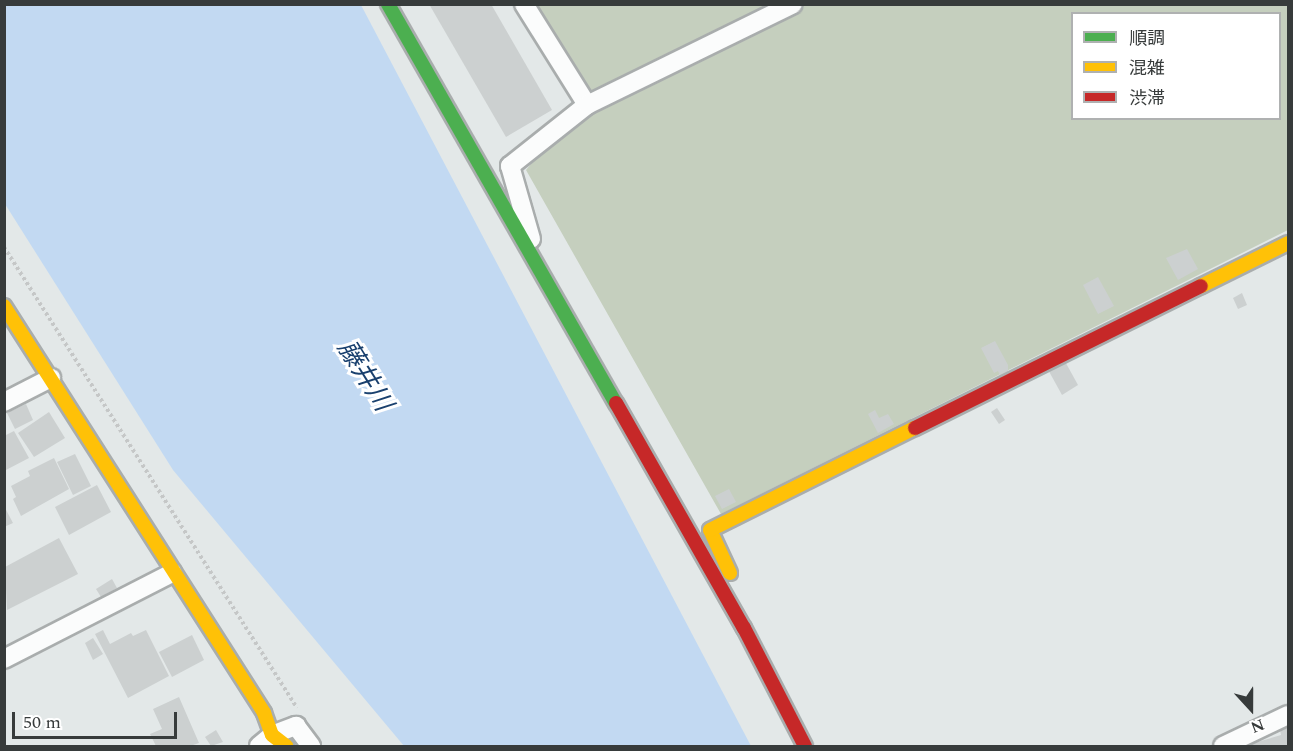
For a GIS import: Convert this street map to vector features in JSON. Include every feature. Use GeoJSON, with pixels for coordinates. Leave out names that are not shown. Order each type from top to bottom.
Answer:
{"type":"FeatureCollection","features":[{"type":"Feature","properties":{"kind":"street"},"geometry":{"type":"LineString","coordinates":[[388,4],[744,628],[805,747]]}},
{"type":"Feature","properties":{"kind":"street"},"geometry":{"type":"LineString","coordinates":[[524,4],[587,105]]}},
{"type":"Feature","properties":{"kind":"street"},"geometry":{"type":"LineString","coordinates":[[538,264],[510,166],[587,105],[793,4]]}},
{"type":"Feature","properties":{"kind":"street"},"geometry":{"type":"LineString","coordinates":[[744,628],[750,615],[710,530],[1288,243]]}},
{"type":"Feature","properties":{"kind":"street"},"geometry":{"type":"LineString","coordinates":[[4,306],[172,573],[264,714],[272,743],[296,726],[311,747]]}},
{"type":"Feature","properties":{"kind":"street"},"geometry":{"type":"LineString","coordinates":[[4,402],[51,378]]}},
{"type":"Feature","properties":{"kind":"street"},"geometry":{"type":"LineString","coordinates":[[4,659],[172,573]]}},
{"type":"Feature","properties":{"kind":"street"},"geometry":{"type":"LineString","coordinates":[[1222,747],[1288,715]]}},
{"type":"Feature","properties":{"kind":"path"},"geometry":{"type":"LineString","coordinates":[[4,247],[303,717]]}},
{"type":"Feature","properties":{"kind":"green space"},"geometry":{"type":"Polygon","coordinates":[[[532,5],[1288,5],[1288,230],[721,514],[526,170],[553,137],[593,108],[532,5]]]}},
{"type":"Feature","properties":{"kind":"water","name":"藤井川"},"geometry":{"type":"Polygon","coordinates":[[[5,4],[361,5],[751,746],[404,746],[173,470],[5,204],[5,4]]]}},
{"type":"Feature","properties":{"kind":"building"},"geometry":{"type":"Polygon","coordinates":[[[429,4],[491,4],[552,110],[506,137],[429,4]]]}},
{"type":"Feature","properties":{"kind":"building"},"geometry":{"type":"Polygon","coordinates":[[[1187,249],[1198,269],[1178,280],[1166,258],[1187,249]]]}},
{"type":"Feature","properties":{"kind":"building"},"geometry":{"type":"Polygon","coordinates":[[[1098,277],[1114,306],[1098,314],[1083,285],[1098,277]]]}},
{"type":"Feature","properties":{"kind":"building"},"geometry":{"type":"Polygon","coordinates":[[[1242,293],[1247,305],[1238,309],[1233,298],[1242,293]]]}},
{"type":"Feature","properties":{"kind":"building"},"geometry":{"type":"Polygon","coordinates":[[[995,341],[1008,365],[1008,371],[1000,375],[998,371],[994,373],[981,348],[995,341]]]}},
{"type":"Feature","properties":{"kind":"building"},"geometry":{"type":"Polygon","coordinates":[[[1062,356],[1078,385],[1062,395],[1046,366],[1062,356]]]}},
{"type":"Feature","properties":{"kind":"building"},"geometry":{"type":"Polygon","coordinates":[[[26,404],[33,420],[15,429],[7,413],[26,404]]]}},
{"type":"Feature","properties":{"kind":"building"},"geometry":{"type":"Polygon","coordinates":[[[997,408],[1005,420],[999,424],[991,412],[997,408]]]}},
{"type":"Feature","properties":{"kind":"building"},"geometry":{"type":"Polygon","coordinates":[[[875,410],[879,418],[888,414],[894,424],[878,433],[868,414],[875,410]]]}},
{"type":"Feature","properties":{"kind":"building"},"geometry":{"type":"Polygon","coordinates":[[[49,412],[65,438],[34,457],[18,433],[49,412]]]}},
{"type":"Feature","properties":{"kind":"building"},"geometry":{"type":"Polygon","coordinates":[[[14,431],[29,458],[4,471],[4,436],[14,431]]]}},
{"type":"Feature","properties":{"kind":"building"},"geometry":{"type":"Polygon","coordinates":[[[75,454],[91,486],[73,495],[57,462],[75,454]]]}},
{"type":"Feature","properties":{"kind":"building"},"geometry":{"type":"Polygon","coordinates":[[[54,458],[69,489],[21,516],[13,499],[16,497],[11,486],[30,476],[28,471],[54,458]]]}},
{"type":"Feature","properties":{"kind":"building"},"geometry":{"type":"Polygon","coordinates":[[[97,485],[111,512],[69,535],[55,507],[97,485]]]}},
{"type":"Feature","properties":{"kind":"building"},"geometry":{"type":"Polygon","coordinates":[[[729,489],[736,502],[722,509],[715,496],[729,489]]]}},
{"type":"Feature","properties":{"kind":"building"},"geometry":{"type":"Polygon","coordinates":[[[4,506],[13,523],[4,527],[4,506]]]}},
{"type":"Feature","properties":{"kind":"building"},"geometry":{"type":"Polygon","coordinates":[[[59,538],[78,574],[7,610],[5,567],[59,538]]]}},
{"type":"Feature","properties":{"kind":"building"},"geometry":{"type":"Polygon","coordinates":[[[112,579],[117,588],[101,597],[96,589],[112,579]]]}},
{"type":"Feature","properties":{"kind":"building"},"geometry":{"type":"Polygon","coordinates":[[[103,630],[110,644],[131,633],[133,636],[146,630],[169,676],[128,698],[95,634],[103,630]]]}},
{"type":"Feature","properties":{"kind":"building"},"geometry":{"type":"Polygon","coordinates":[[[192,635],[204,660],[172,677],[159,652],[192,635]]]}},
{"type":"Feature","properties":{"kind":"building"},"geometry":{"type":"Polygon","coordinates":[[[93,638],[103,654],[93,660],[85,643],[93,638]]]}},
{"type":"Feature","properties":{"kind":"building"},"geometry":{"type":"Polygon","coordinates":[[[179,697],[199,743],[190,746],[156,746],[150,734],[162,729],[153,709],[179,697]]]}},
{"type":"Feature","properties":{"kind":"building"},"geometry":{"type":"Polygon","coordinates":[[[1288,728],[1288,746],[1244,746],[1281,735],[1280,730],[1288,728]]]}},
{"type":"Feature","properties":{"kind":"building"},"geometry":{"type":"Polygon","coordinates":[[[216,730],[223,742],[211,746],[205,737],[216,730]]]}},
{"type":"Feature","properties":{"kind":"traffic: fast"},"geometry":{"type":"LineString","coordinates":[[388,4],[616,403]]}},
{"type":"Feature","properties":{"kind":"traffic: slow"},"geometry":{"type":"LineString","coordinates":[[1201,286],[1288,243]]}},
{"type":"Feature","properties":{"kind":"traffic: slow"},"geometry":{"type":"LineString","coordinates":[[4,306],[264,713],[272,735],[286,746]]}},
{"type":"Feature","properties":{"kind":"traffic: slow"},"geometry":{"type":"LineString","coordinates":[[730,573],[710,530],[915,428]]}},
{"type":"Feature","properties":{"kind":"traffic: jam"},"geometry":{"type":"LineString","coordinates":[[915,428],[1201,286]]}},
{"type":"Feature","properties":{"kind":"traffic: jam"},"geometry":{"type":"LineString","coordinates":[[616,403],[744,628],[805,746]]}}]}
